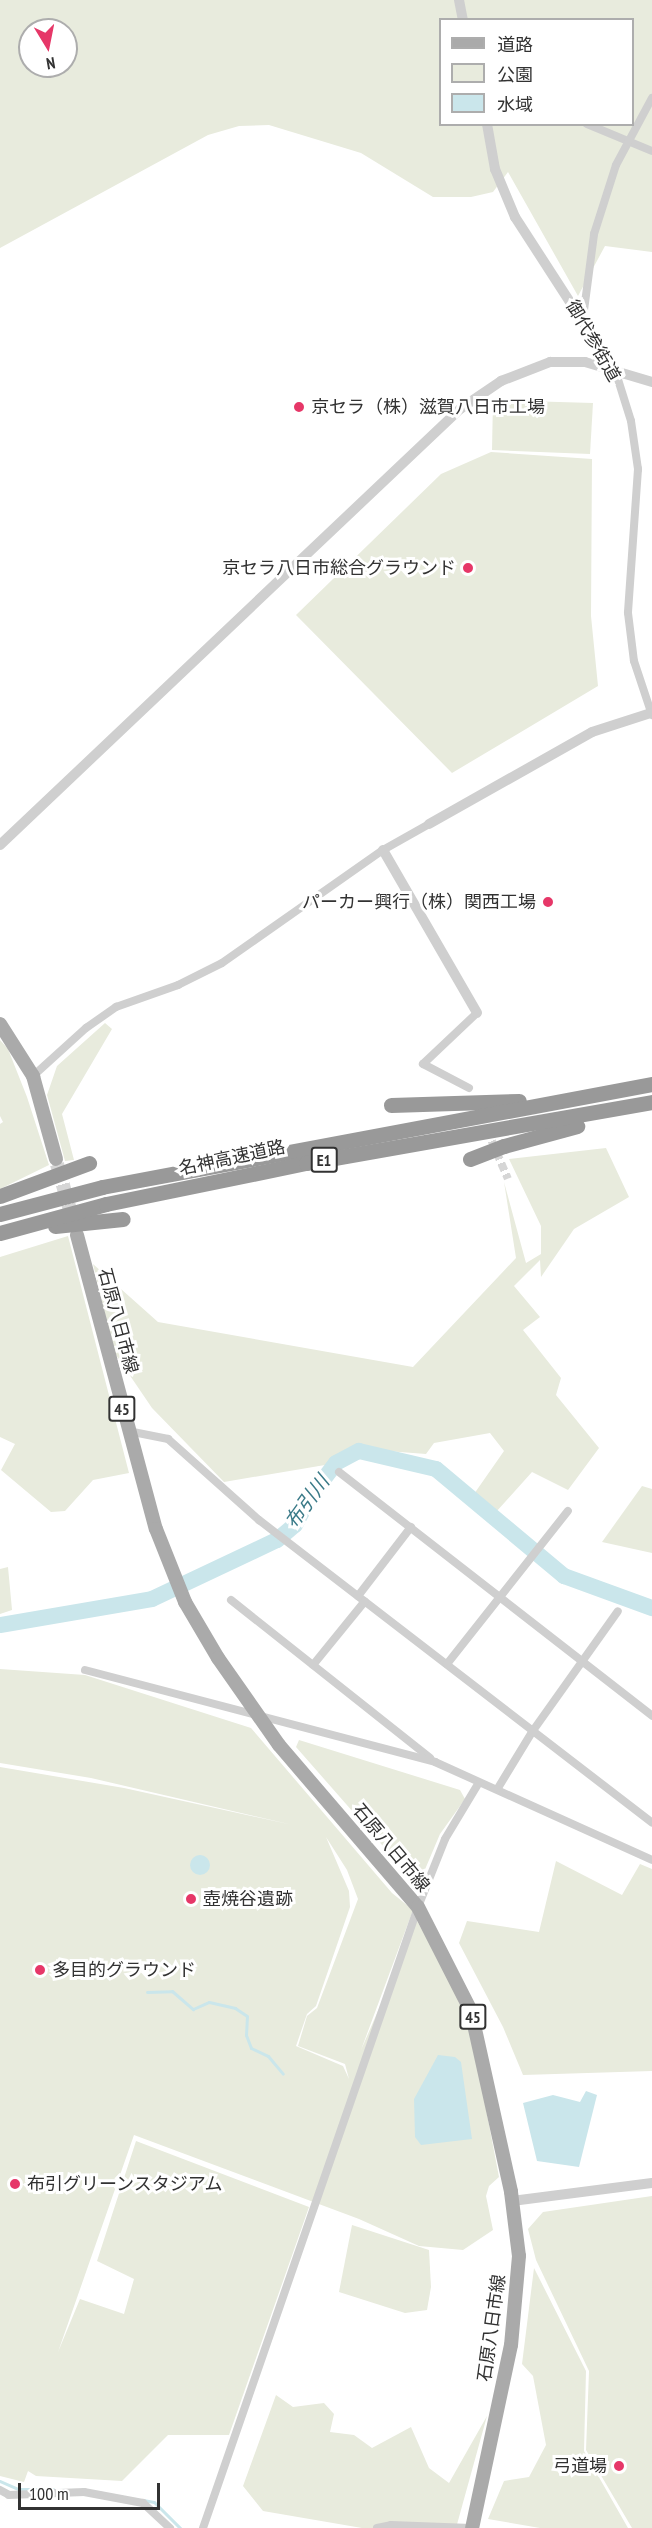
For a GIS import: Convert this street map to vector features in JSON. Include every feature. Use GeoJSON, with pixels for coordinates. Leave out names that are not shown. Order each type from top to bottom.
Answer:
{"type":"FeatureCollection","features":[{"type":"Feature","properties":{"kind":"highway","name":"名神高速道路"},"geometry":{"type":"LineString","coordinates":[[0,1214],[102,1187],[652,1084]]}},
{"type":"Feature","properties":{"kind":"highway"},"geometry":{"type":"LineString","coordinates":[[391,1105],[606,1094]]}},
{"type":"Feature","properties":{"kind":"highway","name":"名神高速道路"},"geometry":{"type":"LineString","coordinates":[[0,1233],[106,1204],[306,1163],[652,1104]]}},
{"type":"Feature","properties":{"kind":"highway"},"geometry":{"type":"LineString","coordinates":[[470,1159],[504,1146],[652,1104]]}},
{"type":"Feature","properties":{"kind":"highway"},"geometry":{"type":"LineString","coordinates":[[0,1196],[89,1163]]}},
{"type":"Feature","properties":{"kind":"highway"},"geometry":{"type":"LineString","coordinates":[[18,1227],[42,1230],[123,1218]]}},
{"type":"Feature","properties":{"kind":"main road"},"geometry":{"type":"LineString","coordinates":[[0,1024],[33,1076],[56,1159]]}},
{"type":"Feature","properties":{"kind":"main road","name":"石原八日市線"},"geometry":{"type":"LineString","coordinates":[[77,1235],[156,1529],[179,1586],[218,1658],[279,1745],[418,1907],[471,2011],[486,2066],[512,2201],[519,2256],[518,2295],[472,2528]]}},
{"type":"Feature","properties":{"kind":"street"},"geometry":{"type":"LineString","coordinates":[[459,0],[463,18]]}},
{"type":"Feature","properties":{"kind":"street"},"geometry":{"type":"LineString","coordinates":[[583,318],[594,234],[627,141],[652,98]]}},
{"type":"Feature","properties":{"kind":"street","name":"御代参街道"},"geometry":{"type":"LineString","coordinates":[[487,126],[495,169],[515,217],[583,318],[616,373],[631,421],[638,469],[628,613],[634,661],[652,714]]}},
{"type":"Feature","properties":{"kind":"street"},"geometry":{"type":"LineString","coordinates":[[592,126],[652,152]]}},
{"type":"Feature","properties":{"kind":"street"},"geometry":{"type":"LineString","coordinates":[[0,845],[460,409],[501,381],[550,362],[585,362],[652,382]]}},
{"type":"Feature","properties":{"kind":"street"},"geometry":{"type":"LineString","coordinates":[[33,1076],[86,1028],[116,1007],[178,985],[222,963],[383,850],[592,732],[652,714]]}},
{"type":"Feature","properties":{"kind":"street"},"geometry":{"type":"LineString","coordinates":[[383,850],[477,1013],[423,1064],[469,1088]]}},
{"type":"Feature","properties":{"kind":"street"},"geometry":{"type":"LineString","coordinates":[[128,1431],[168,1440],[276,1533],[652,1823]]}},
{"type":"Feature","properties":{"kind":"street"},"geometry":{"type":"LineString","coordinates":[[339,1472],[652,1716]]}},
{"type":"Feature","properties":{"kind":"street"},"geometry":{"type":"LineString","coordinates":[[447,1664],[499,1595],[568,1511]]}},
{"type":"Feature","properties":{"kind":"street"},"geometry":{"type":"LineString","coordinates":[[313,1665],[411,1527]]}},
{"type":"Feature","properties":{"kind":"street"},"geometry":{"type":"LineString","coordinates":[[231,1600],[435,1762],[478,1784],[498,1788],[652,1860]]}},
{"type":"Feature","properties":{"kind":"street"},"geometry":{"type":"LineString","coordinates":[[498,1788],[532,1732],[584,1664],[618,1611]]}},
{"type":"Feature","properties":{"kind":"street"},"geometry":{"type":"LineString","coordinates":[[85,1670],[435,1762]]}},
{"type":"Feature","properties":{"kind":"street"},"geometry":{"type":"LineString","coordinates":[[203,2528],[418,1907],[444,1839],[478,1784]]}},
{"type":"Feature","properties":{"kind":"street"},"geometry":{"type":"LineString","coordinates":[[512,2201],[652,2183]]}},
{"type":"Feature","properties":{"kind":"street"},"geometry":{"type":"LineString","coordinates":[[0,2490],[9,2495],[84,2492],[143,2504],[170,2528]]}},
{"type":"Feature","properties":{"kind":"street"},"geometry":{"type":"LineString","coordinates":[[377,2528],[391,2525],[472,2528]]}},
{"type":"Feature","properties":{"kind":"green space"},"geometry":{"type":"Polygon","coordinates":[[[0,0],[652,0],[652,252],[605,246],[578,296],[508,172],[493,192],[471,197],[433,197],[361,153],[269,125],[239,126],[208,135],[0,248],[0,0]]]}},
{"type":"Feature","properties":{"kind":"green space"},"geometry":{"type":"Polygon","coordinates":[[[493,400],[593,403],[590,454],[492,450],[493,400]]]}},
{"type":"Feature","properties":{"kind":"green space","name":"京セラ八日市総合グラウンド"},"geometry":{"type":"Polygon","coordinates":[[[491,452],[592,459],[591,616],[598,686],[452,773],[296,615],[441,474],[491,452]]]}},
{"type":"Feature","properties":{"kind":"green space"},"geometry":{"type":"Polygon","coordinates":[[[105,1023],[112,1029],[62,1114],[74,1160],[65,1161],[47,1095],[57,1066],[105,1023]]]}},
{"type":"Feature","properties":{"kind":"green space"},"geometry":{"type":"Polygon","coordinates":[[[0,1040],[8,1049],[27,1097],[49,1165],[0,1189],[0,1124],[3,1122],[0,1116],[0,1040]]]}},
{"type":"Feature","properties":{"kind":"green space"},"geometry":{"type":"Polygon","coordinates":[[[606,1148],[629,1197],[574,1229],[541,1277],[540,1260],[514,1286],[540,1317],[523,1330],[561,1378],[556,1395],[599,1448],[568,1490],[532,1472],[496,1512],[474,1494],[504,1451],[490,1433],[434,1443],[426,1454],[348,1448],[325,1465],[224,1482],[152,1408],[114,1352],[93,1264],[158,1322],[413,1367],[516,1258],[504,1182],[526,1263],[541,1254],[541,1226],[509,1159],[606,1148]]]}},
{"type":"Feature","properties":{"kind":"green space"},"geometry":{"type":"Polygon","coordinates":[[[68,1236],[129,1473],[93,1480],[65,1511],[51,1512],[1,1470],[15,1444],[0,1437],[0,1257],[68,1236]]]}},
{"type":"Feature","properties":{"kind":"green space"},"geometry":{"type":"Polygon","coordinates":[[[642,1486],[652,1489],[652,1553],[602,1542],[642,1486]]]}},
{"type":"Feature","properties":{"kind":"green space"},"geometry":{"type":"Polygon","coordinates":[[[8,1567],[12,1610],[0,1614],[0,1569],[8,1567]]]}},
{"type":"Feature","properties":{"kind":"green space"},"geometry":{"type":"Polygon","coordinates":[[[0,1669],[85,1675],[251,1728],[392,1893],[413,1910],[361,2050],[417,1921],[452,1983],[472,2036],[499,2177],[489,2186],[486,2196],[493,2230],[463,2250],[419,2246],[359,2219],[134,2135],[58,2352],[80,2299],[124,2314],[134,2279],[97,2261],[136,2141],[309,2207],[229,2435],[168,2435],[122,2481],[36,2476],[28,2471],[24,2482],[0,2476],[0,1767],[124,1788],[293,1825],[91,1778],[0,1763],[0,1669]],[[326,1837],[349,1891],[350,1907],[316,2006],[307,2014],[296,2046],[343,2066],[349,2079],[345,2064],[298,2046],[307,2016],[317,2008],[358,1899],[347,1870],[326,1837]]]}},
{"type":"Feature","properties":{"kind":"green space"},"geometry":{"type":"Polygon","coordinates":[[[299,1740],[460,1790],[465,1799],[440,1834],[418,1886],[296,1747],[299,1740]]]}},
{"type":"Feature","properties":{"kind":"green space"},"geometry":{"type":"Polygon","coordinates":[[[556,1861],[622,1895],[640,1864],[652,1869],[652,2071],[523,2075],[503,2027],[459,1943],[467,1921],[539,1932],[556,1861]]]}},
{"type":"Feature","properties":{"kind":"green space"},"geometry":{"type":"Polygon","coordinates":[[[652,2196],[652,2528],[632,2528],[586,2450],[589,2371],[536,2260],[528,2229],[543,2212],[652,2196]]]}},
{"type":"Feature","properties":{"kind":"green space"},"geometry":{"type":"Polygon","coordinates":[[[352,2225],[429,2250],[431,2287],[427,2310],[405,2313],[339,2292],[352,2225]]]}},
{"type":"Feature","properties":{"kind":"green space"},"geometry":{"type":"Polygon","coordinates":[[[534,2268],[586,2371],[584,2451],[628,2528],[540,2528],[488,2519],[504,2481],[529,2477],[546,2445],[533,2376],[522,2364],[534,2268]]]}},
{"type":"Feature","properties":{"kind":"green space"},"geometry":{"type":"Polygon","coordinates":[[[276,2395],[293,2407],[324,2403],[334,2414],[330,2432],[354,2435],[372,2448],[411,2427],[429,2468],[449,2483],[487,2416],[456,2528],[362,2528],[263,2511],[243,2486],[276,2395]]]}},
{"type":"Feature","properties":{"kind":"water"},"geometry":{"type":"Polygon","coordinates":[[[200,1855],[207,1858],[210,1865],[207,1872],[200,1875],[193,1872],[190,1865],[193,1858],[200,1855]]]}},
{"type":"Feature","properties":{"kind":"water"},"geometry":{"type":"Polygon","coordinates":[[[438,2055],[455,2057],[461,2062],[472,2139],[421,2145],[415,2137],[414,2099],[438,2055]]]}},
{"type":"Feature","properties":{"kind":"water"},"geometry":{"type":"Polygon","coordinates":[[[586,2091],[597,2095],[579,2167],[537,2161],[523,2103],[553,2095],[580,2102],[586,2091]]]}},
{"type":"Feature","properties":{"kind":"waterway","name":"布引川"},"geometry":{"type":"LineString","coordinates":[[0,1625],[152,1599],[277,1540],[295,1525],[310,1497],[336,1463],[359,1451],[436,1469],[564,1576],[652,1608]]}},
{"type":"Feature","properties":{"kind":"waterway"},"geometry":{"type":"LineString","coordinates":[[147,1992],[172,1991],[193,2009],[209,2002],[235,2008],[247,2016],[246,2035],[251,2048],[268,2056],[283,2074]]}},
{"type":"Feature","properties":{"kind":"waterway"},"geometry":{"type":"LineString","coordinates":[[0,2481],[18,2489],[53,2489]]}},
{"type":"Feature","properties":{"kind":"waterway"},"geometry":{"type":"LineString","coordinates":[[143,2500],[154,2502],[180,2528]]}},
{"type":"Feature","properties":{"kind":"tunnel"},"geometry":{"type":"LineString","coordinates":[[487,1130],[508,1179]]}},
{"type":"Feature","properties":{"kind":"tunnel"},"geometry":{"type":"LineString","coordinates":[[57,1164],[74,1224]]}},
{"type":"Feature","properties":{"kind":"place","name":"京セラ（株）滋賀八日市工場"},"geometry":{"type":"Point","coordinates":[299,407]}},
{"type":"Feature","properties":{"kind":"place","name":"京セラ八日市総合グラウンド"},"geometry":{"type":"Point","coordinates":[468,568]}},
{"type":"Feature","properties":{"kind":"place","name":"パーカー興行（株）関西工場"},"geometry":{"type":"Point","coordinates":[548,902]}},
{"type":"Feature","properties":{"kind":"place","name":"壺焼谷遺跡"},"geometry":{"type":"Point","coordinates":[191,1899]}},
{"type":"Feature","properties":{"kind":"place","name":"多目的グラウンド"},"geometry":{"type":"Point","coordinates":[40,1970]}},
{"type":"Feature","properties":{"kind":"place","name":"布引グリーンスタジアム"},"geometry":{"type":"Point","coordinates":[15,2184]}},
{"type":"Feature","properties":{"kind":"place","name":"弓道場"},"geometry":{"type":"Point","coordinates":[619,2466]}}]}
